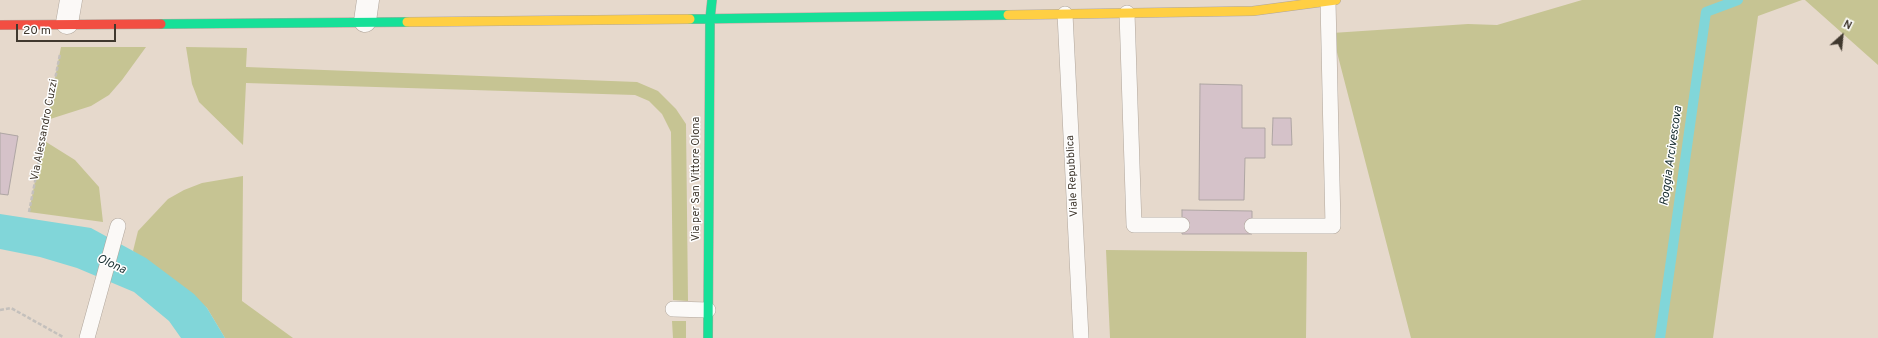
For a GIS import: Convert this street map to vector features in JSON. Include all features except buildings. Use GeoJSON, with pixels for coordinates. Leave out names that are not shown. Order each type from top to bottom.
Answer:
{"type":"FeatureCollection","features":[{"type":"Feature","properties":{"kind":"main road","name":"Via per San Vittore Olona"},"geometry":{"type":"LineString","coordinates":[[708,338],[710,19],[712,0]]}},
{"type":"Feature","properties":{"kind":"main road"},"geometry":{"type":"LineString","coordinates":[[1,25],[366,10],[710,19],[1253,10],[1332,1]]}},
{"type":"Feature","properties":{"kind":"street"},"geometry":{"type":"LineString","coordinates":[[67,23],[71,0]]}},
{"type":"Feature","properties":{"kind":"lane"},"geometry":{"type":"LineString","coordinates":[[1252,226],[1333,226],[1332,1]]}},
{"type":"Feature","properties":{"kind":"lane"},"geometry":{"type":"LineString","coordinates":[[1127,13],[1134,224],[1182,225]]}},
{"type":"Feature","properties":{"kind":"lane","name":"Viale Repubblica"},"geometry":{"type":"LineString","coordinates":[[1065,14],[1081,338]]}},
{"type":"Feature","properties":{"kind":"lane"},"geometry":{"type":"LineString","coordinates":[[87,338],[118,226]]}},
{"type":"Feature","properties":{"kind":"lane"},"geometry":{"type":"LineString","coordinates":[[673,309],[708,310]]}},
{"type":"Feature","properties":{"kind":"path","name":"Via Alessandro Cuzzi"},"geometry":{"type":"LineString","coordinates":[[29,212],[61,47]]}},
{"type":"Feature","properties":{"kind":"path"},"geometry":{"type":"LineString","coordinates":[[0,310],[11,308],[65,338]]}},
{"type":"Feature","properties":{"kind":"shaded area"},"geometry":{"type":"Polygon","coordinates":[[[1582,0],[1802,0],[1758,16],[1713,338],[1411,338],[1332,33],[1468,24],[1497,25],[1582,0]]]}},
{"type":"Feature","properties":{"kind":"shaded area"},"geometry":{"type":"Polygon","coordinates":[[[1805,0],[1878,0],[1878,65],[1805,0]]]}},
{"type":"Feature","properties":{"kind":"shaded area"},"geometry":{"type":"Polygon","coordinates":[[[61,47],[146,47],[109,95],[91,106],[47,120],[61,47]]]}},
{"type":"Feature","properties":{"kind":"shaded area"},"geometry":{"type":"Polygon","coordinates":[[[186,47],[247,48],[246,67],[637,82],[658,91],[676,109],[686,124],[688,301],[673,300],[671,132],[662,114],[649,101],[635,95],[246,83],[243,145],[199,102],[192,84],[186,47]]]}},
{"type":"Feature","properties":{"kind":"shaded area"},"geometry":{"type":"Polygon","coordinates":[[[43,140],[75,160],[99,187],[103,222],[29,212],[43,140]]]}},
{"type":"Feature","properties":{"kind":"shaded area"},"geometry":{"type":"Polygon","coordinates":[[[243,176],[242,301],[293,338],[225,338],[207,308],[133,251],[138,231],[168,199],[184,190],[202,183],[243,176]]]}},
{"type":"Feature","properties":{"kind":"shaded area"},"geometry":{"type":"Polygon","coordinates":[[[1106,250],[1307,252],[1306,338],[1110,338],[1106,250]]]}},
{"type":"Feature","properties":{"kind":"shaded area"},"geometry":{"type":"Polygon","coordinates":[[[672,321],[686,321],[686,338],[673,338],[672,321]]]}},
{"type":"Feature","properties":{"kind":"water","name":"Olona"},"geometry":{"type":"Polygon","coordinates":[[[0,214],[91,228],[146,258],[194,294],[207,308],[225,338],[181,338],[169,321],[134,292],[77,268],[40,257],[0,249],[0,214]]]}},
{"type":"Feature","properties":{"kind":"waterway","name":"Roggia Arcivescova"},"geometry":{"type":"LineString","coordinates":[[1660,338],[1706,12],[1738,0]]}},
{"type":"Feature","properties":{"kind":"traffic: fast"},"geometry":{"type":"LineString","coordinates":[[708,338],[710,19],[712,0]]}},
{"type":"Feature","properties":{"kind":"traffic: fast"},"geometry":{"type":"LineString","coordinates":[[690,19],[1008,15]]}},
{"type":"Feature","properties":{"kind":"traffic: fast"},"geometry":{"type":"LineString","coordinates":[[161,24],[407,22]]}},
{"type":"Feature","properties":{"kind":"traffic: slow"},"geometry":{"type":"LineString","coordinates":[[1008,15],[1253,11],[1336,0]]}},
{"type":"Feature","properties":{"kind":"traffic: slow"},"geometry":{"type":"LineString","coordinates":[[407,22],[690,19]]}},
{"type":"Feature","properties":{"kind":"traffic: jam"},"geometry":{"type":"LineString","coordinates":[[0,25],[161,24]]}}]}
